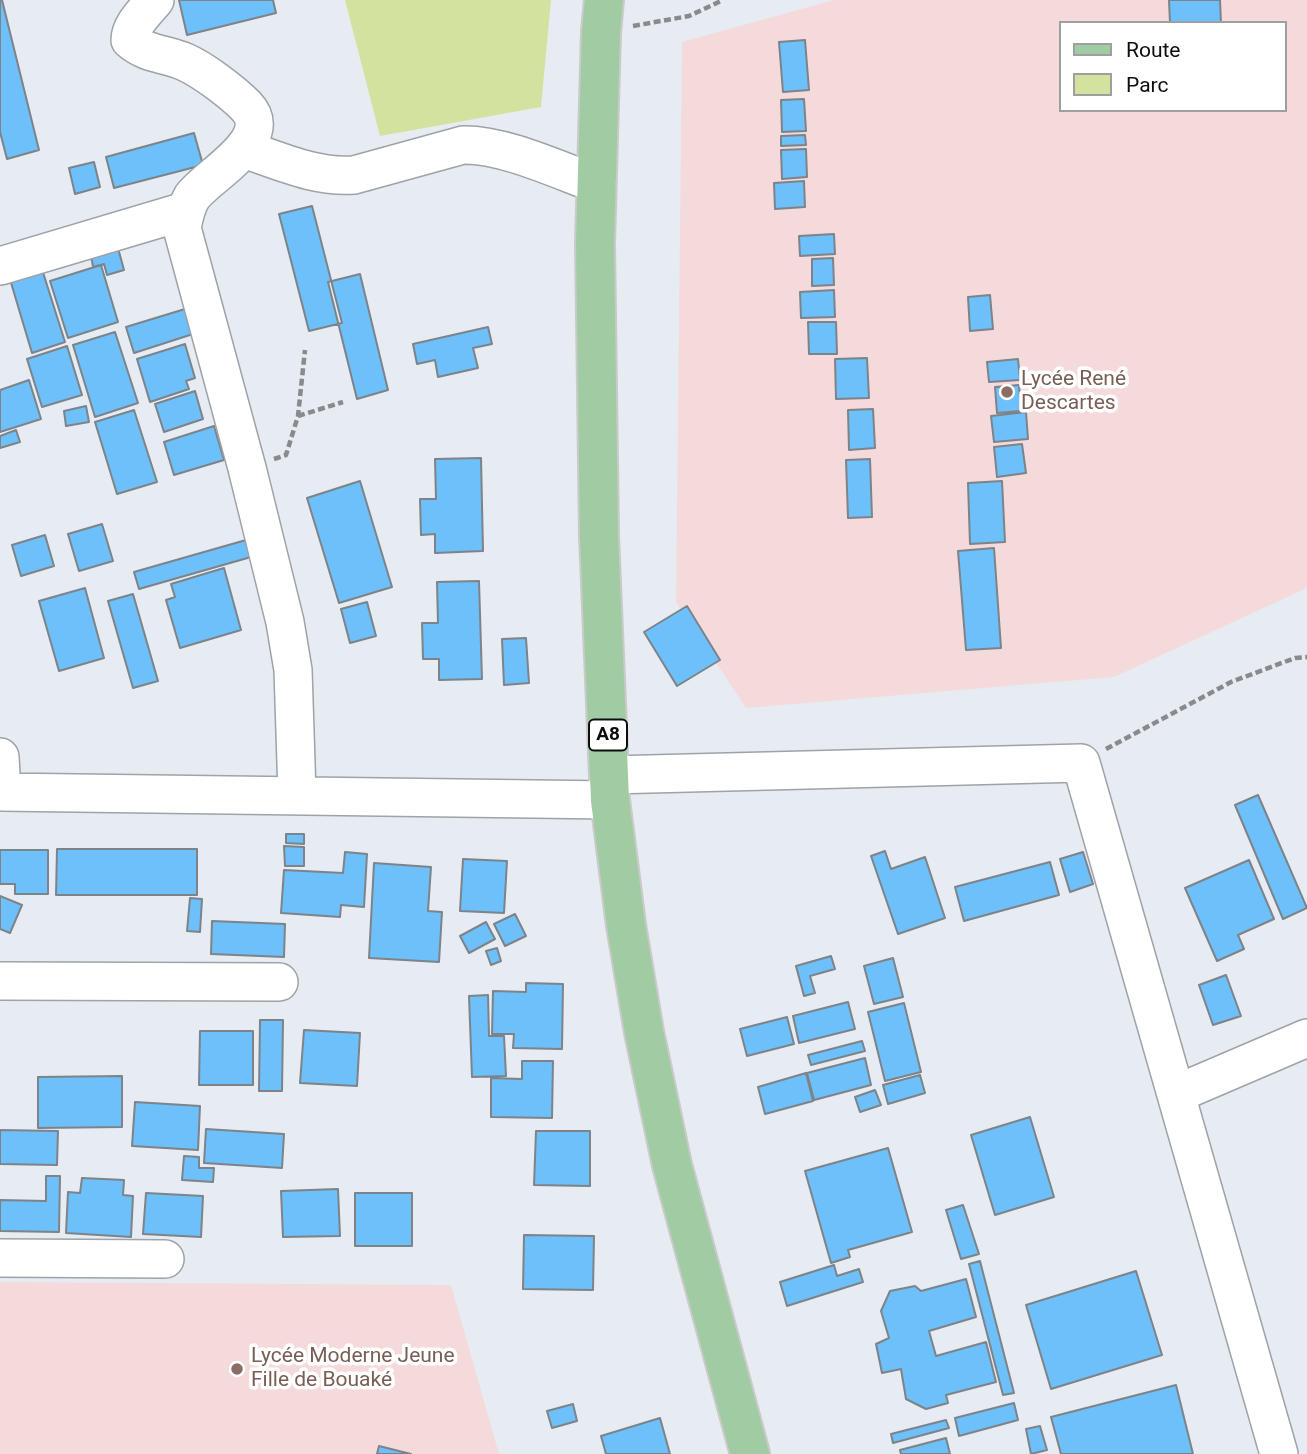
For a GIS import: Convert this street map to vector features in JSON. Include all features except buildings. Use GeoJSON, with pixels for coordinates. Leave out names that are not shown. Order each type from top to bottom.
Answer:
{"type":"FeatureCollection","features":[{"type":"Feature","properties":{"kind":"main road","name":"A8"},"geometry":{"type":"LineString","coordinates":[[602,16],[596,243],[599,535],[610,787],[626,925],[644,1032],[672,1165],[750,1454]]}},
{"type":"Feature","properties":{"kind":"street"},"geometry":{"type":"LineString","coordinates":[[155,0],[135,24],[130,40],[143,49],[183,61],[198,69],[248,107],[254,121],[251,136],[244,149],[193,196],[185,211],[182,228],[247,468],[285,622],[293,670],[297,794]]}},
{"type":"Feature","properties":{"kind":"street"},"geometry":{"type":"LineString","coordinates":[[244,149],[317,173],[336,176],[354,174],[463,145],[478,145],[597,184]]}},
{"type":"Feature","properties":{"kind":"street"},"geometry":{"type":"LineString","coordinates":[[0,265],[185,211]]}},
{"type":"Feature","properties":{"kind":"street"},"geometry":{"type":"LineString","coordinates":[[1,780],[297,794],[610,787],[1081,763],[1279,1454]]}},
{"type":"Feature","properties":{"kind":"street"},"geometry":{"type":"LineString","coordinates":[[0,981],[279,982]]}},
{"type":"Feature","properties":{"kind":"street"},"geometry":{"type":"LineString","coordinates":[[1176,1094],[1307,1038]]}},
{"type":"Feature","properties":{"kind":"street"},"geometry":{"type":"LineString","coordinates":[[0,1258],[165,1259]]}},
{"type":"Feature","properties":{"kind":"path"},"geometry":{"type":"LineString","coordinates":[[602,16],[689,16],[723,0]]}},
{"type":"Feature","properties":{"kind":"path"},"geometry":{"type":"LineString","coordinates":[[247,468],[286,455],[298,416],[305,350]]}},
{"type":"Feature","properties":{"kind":"path"},"geometry":{"type":"LineString","coordinates":[[298,416],[343,402]]}},
{"type":"Feature","properties":{"kind":"path"},"geometry":{"type":"LineString","coordinates":[[1081,763],[1231,682],[1295,657],[1307,657]]}},
{"type":"Feature","properties":{"kind":"shaded area"},"geometry":{"type":"Polygon","coordinates":[[[834,0],[1307,0],[1307,588],[1114,677],[746,708],[676,602],[682,42],[834,0]]]}},
{"type":"Feature","properties":{"kind":"shaded area","name":"Lycée Moderne Jeune Fille de Bouaké"},"geometry":{"type":"Polygon","coordinates":[[[0,1282],[451,1285],[499,1454],[0,1454],[0,1282]]]}},
{"type":"Feature","properties":{"kind":"green space"},"geometry":{"type":"Polygon","coordinates":[[[345,0],[551,0],[541,107],[380,136],[345,0]]]}},
{"type":"Feature","properties":{"kind":"place","name":"Lycée René Descartes"},"geometry":{"type":"Point","coordinates":[1007,392]}},
{"type":"Feature","properties":{"kind":"place","name":"Lycée Moderne Jeune Fille de Bouaké"},"geometry":{"type":"Point","coordinates":[237,1369]}}]}
